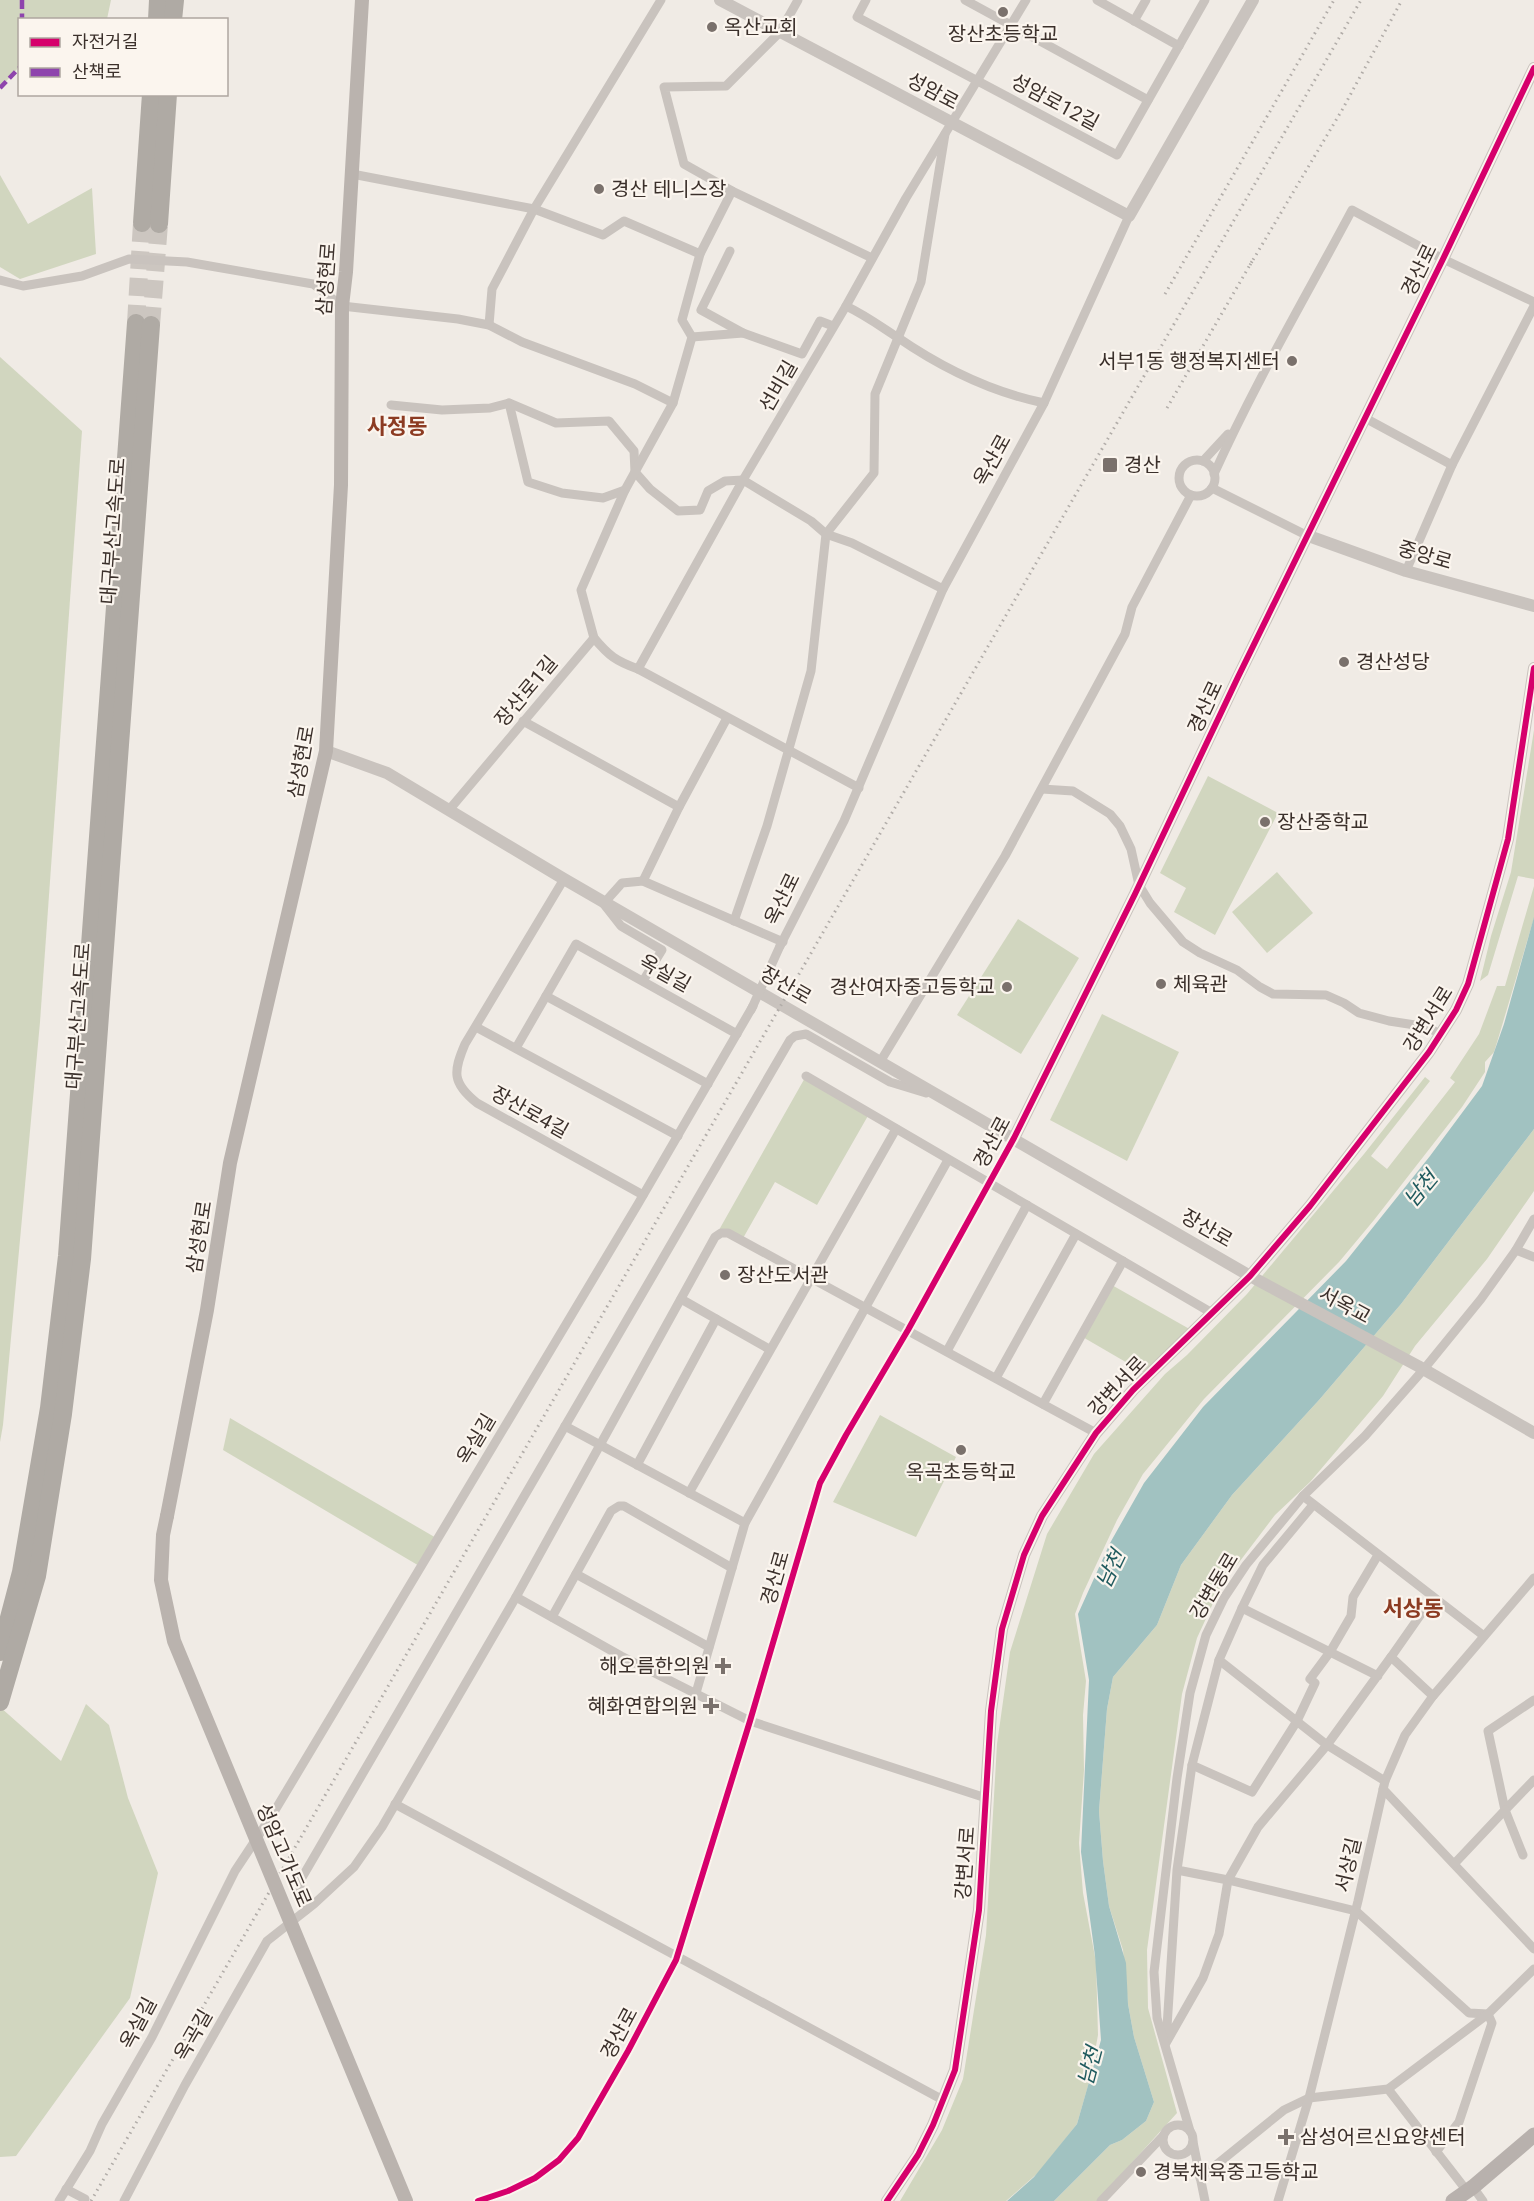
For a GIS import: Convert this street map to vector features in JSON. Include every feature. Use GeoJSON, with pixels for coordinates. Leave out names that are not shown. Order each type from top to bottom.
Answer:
{"type":"FeatureCollection","features":[{"type":"Feature","properties":{"kind":"highway"},"geometry":{"type":"LineString","coordinates":[[157,18],[158,0]]}},
{"type":"Feature","properties":{"kind":"highway"},"geometry":{"type":"LineString","coordinates":[[173,18],[175,0]]}},
{"type":"Feature","properties":{"kind":"highway"},"geometry":{"type":"LineString","coordinates":[[151,96],[150,223],[168,96]]}},
{"type":"Feature","properties":{"kind":"highway","name":"대구부산고속도로"},"geometry":{"type":"LineString","coordinates":[[0,1702],[29,1574],[49,1408],[75,1257],[143,324]]}},
{"type":"Feature","properties":{"kind":"highway","name":"대구부산고속도로"},"geometry":{"type":"LineString","coordinates":[[0,1652],[29,1574]]}},
{"type":"Feature","properties":{"kind":"main road","name":"삼성현로"},"geometry":{"type":"LineString","coordinates":[[167,1516],[207,1310],[230,1163],[327,751],[341,485],[342,306],[362,0]]}},
{"type":"Feature","properties":{"kind":"main road","name":"성암고가도로"},"geometry":{"type":"LineString","coordinates":[[167,1516],[161,1580],[174,1641],[406,2201]]}},
{"type":"Feature","properties":{"kind":"main road"},"geometry":{"type":"LineString","coordinates":[[1453,2201],[1534,2135]]}},
{"type":"Feature","properties":{"kind":"street"},"geometry":{"type":"LineString","coordinates":[[489,325],[492,289],[534,209],[661,0]]}},
{"type":"Feature","properties":{"kind":"street","name":"성암로"},"geometry":{"type":"LineString","coordinates":[[720,0],[948,126],[1129,216]]}},
{"type":"Feature","properties":{"kind":"street"},"geometry":{"type":"LineString","coordinates":[[798,0],[780,32],[726,86],[664,87],[684,165],[732,192],[872,258]]}},
{"type":"Feature","properties":{"kind":"street","name":"성암로12길"},"geometry":{"type":"LineString","coordinates":[[866,0],[857,17],[1117,155],[1148,100]]}},
{"type":"Feature","properties":{"kind":"street"},"geometry":{"type":"LineString","coordinates":[[965,0],[1148,100],[1205,0]]}},
{"type":"Feature","properties":{"kind":"street"},"geometry":{"type":"LineString","coordinates":[[734,921],[790,751],[811,671],[826,534],[874,473],[875,394],[921,282],[948,126],[1026,0]]}},
{"type":"Feature","properties":{"kind":"street"},"geometry":{"type":"LineString","coordinates":[[1097,0],[1179,46]]}},
{"type":"Feature","properties":{"kind":"street"},"geometry":{"type":"LineString","coordinates":[[1134,21],[1146,0]]}},
{"type":"Feature","properties":{"kind":"street","name":"옥산로"},"geometry":{"type":"LineString","coordinates":[[752,1008],[859,788],[943,589],[1044,403],[1129,216],[1253,0]]}},
{"type":"Feature","properties":{"kind":"street","name":"경산로"},"geometry":{"type":"LineString","coordinates":[[478,2201],[508,2191],[535,2178],[559,2160],[578,2138],[628,2051],[677,1957],[820,1483],[1014,1138],[1533,71]]}},
{"type":"Feature","properties":{"kind":"street","name":"선비길"},"geometry":{"type":"LineString","coordinates":[[638,669],[743,480],[846,306],[948,126]]}},
{"type":"Feature","properties":{"kind":"street"},"geometry":{"type":"LineString","coordinates":[[352,174],[534,209],[603,235],[624,221],[699,255]]}},
{"type":"Feature","properties":{"kind":"street"},"geometry":{"type":"LineString","coordinates":[[732,192],[699,255],[682,320],[692,336],[674,403],[624,490],[581,590],[594,638],[618,662],[638,669],[859,788]]}},
{"type":"Feature","properties":{"kind":"street"},"geometry":{"type":"LineString","coordinates":[[1214,474],[1210,466],[1203,461],[1194,460],[1181,470],[1179,482],[1191,495],[1203,495],[1212,488],[1214,474],[1241,414],[1352,210],[1534,304],[1452,465],[1406,571]]}},
{"type":"Feature","properties":{"kind":"street"},"geometry":{"type":"LineString","coordinates":[[730,251],[701,310],[742,333],[802,354],[820,321],[833,326]]}},
{"type":"Feature","properties":{"kind":"street"},"geometry":{"type":"LineString","coordinates":[[0,280],[23,286],[82,276],[129,259],[187,262],[314,284],[342,306],[489,325],[522,342],[635,384],[674,403]]}},
{"type":"Feature","properties":{"kind":"street"},"geometry":{"type":"LineString","coordinates":[[846,306],[972,381],[1028,400],[1044,403]]}},
{"type":"Feature","properties":{"kind":"street"},"geometry":{"type":"LineString","coordinates":[[692,336],[742,333]]}},
{"type":"Feature","properties":{"kind":"street"},"geometry":{"type":"LineString","coordinates":[[391,405],[442,410],[490,408],[509,403],[556,423],[609,421],[634,451],[634,472],[650,489],[678,511],[700,510],[708,491],[725,481],[743,480],[811,521],[826,534],[852,543],[943,589]]}},
{"type":"Feature","properties":{"kind":"street"},"geometry":{"type":"LineString","coordinates":[[509,403],[528,483],[562,493],[603,498],[624,490]]}},
{"type":"Feature","properties":{"kind":"street"},"geometry":{"type":"LineString","coordinates":[[1203,461],[1224,440],[1241,414]]}},
{"type":"Feature","properties":{"kind":"street"},"geometry":{"type":"LineString","coordinates":[[1365,418],[1452,465]]}},
{"type":"Feature","properties":{"kind":"street"},"geometry":{"type":"LineString","coordinates":[[1212,488],[1306,535]]}},
{"type":"Feature","properties":{"kind":"street"},"geometry":{"type":"LineString","coordinates":[[880,1062],[1005,856],[1042,789],[1125,634],[1132,607],[1191,495]]}},
{"type":"Feature","properties":{"kind":"street","name":"중앙로"},"geometry":{"type":"LineString","coordinates":[[1306,535],[1406,571],[1534,606]]}},
{"type":"Feature","properties":{"kind":"street","name":"장산로1길"},"geometry":{"type":"LineString","coordinates":[[448,810],[594,638]]}},
{"type":"Feature","properties":{"kind":"street","name":"강변서로"},"geometry":{"type":"LineString","coordinates":[[887,2201],[918,2155],[955,2070],[979,1910],[991,1711],[1002,1629],[1024,1555],[1042,1516],[1096,1433],[1133,1390],[1252,1277],[1360,1143],[1442,1035],[1468,984],[1498,880],[1515,796],[1534,668]]}},
{"type":"Feature","properties":{"kind":"street"},"geometry":{"type":"LineString","coordinates":[[643,881],[679,807],[727,718]]}},
{"type":"Feature","properties":{"kind":"street"},"geometry":{"type":"LineString","coordinates":[[523,721],[679,807]]}},
{"type":"Feature","properties":{"kind":"street","name":"장산로"},"geometry":{"type":"LineString","coordinates":[[327,751],[387,773],[564,879],[1252,1277]]}},
{"type":"Feature","properties":{"kind":"street"},"geometry":{"type":"LineString","coordinates":[[1042,789],[1073,791],[1110,814],[1120,826],[1131,849],[1139,885],[1150,903],[1183,942],[1200,953],[1237,970],[1268,992],[1282,996],[1326,995],[1359,1013],[1389,1021],[1428,1027],[1442,1035]]}},
{"type":"Feature","properties":{"kind":"street","name":"장산로4길"},"geometry":{"type":"LineString","coordinates":[[564,879],[476,1027],[458,1060],[456,1076],[463,1091],[477,1103],[643,1196]]}},
{"type":"Feature","properties":{"kind":"street"},"geometry":{"type":"LineString","coordinates":[[643,981],[662,950],[621,926],[602,900],[622,883],[643,881],[782,944]]}},
{"type":"Feature","properties":{"kind":"street","name":"옥실길"},"geometry":{"type":"LineString","coordinates":[[546,996],[576,944],[737,1034]]}},
{"type":"Feature","properties":{"kind":"street"},"geometry":{"type":"LineString","coordinates":[[516,1048],[546,996],[708,1084]]}},
{"type":"Feature","properties":{"kind":"street","name":"옥실길"},"geometry":{"type":"LineString","coordinates":[[58,2201],[90,2151],[102,2124],[152,2037],[235,1871],[274,1812],[643,1196],[752,1008]]}},
{"type":"Feature","properties":{"kind":"street"},"geometry":{"type":"LineString","coordinates":[[476,1027],[678,1136]]}},
{"type":"Feature","properties":{"kind":"street"},"geometry":{"type":"LineString","coordinates":[[310,1907],[300,1890],[300,1881],[786,1047],[795,1036],[806,1034],[890,1082],[943,1098]]}},
{"type":"Feature","properties":{"kind":"street"},"geometry":{"type":"LineString","coordinates":[[806,1076],[1212,1313]]}},
{"type":"Feature","properties":{"kind":"street"},"geometry":{"type":"LineString","coordinates":[[689,1492],[896,1129]]}},
{"type":"Feature","properties":{"kind":"street"},"geometry":{"type":"LineString","coordinates":[[696,1693],[746,1523],[948,1160]]}},
{"type":"Feature","properties":{"kind":"street"},"geometry":{"type":"LineString","coordinates":[[947,1351],[1027,1205]]}},
{"type":"Feature","properties":{"kind":"street","name":"강변동로"},"geometry":{"type":"LineString","coordinates":[[1205,2201],[1191,2136],[1157,2018],[1154,1972],[1177,1778],[1195,1671],[1206,1635],[1224,1598],[1246,1565],[1303,1496],[1365,1436],[1421,1367],[1481,1299],[1516,1250],[1534,1219]]}},
{"type":"Feature","properties":{"kind":"street","name":"옥곡길"},"geometry":{"type":"LineString","coordinates":[[124,2201],[185,2085],[267,1941],[310,1907],[354,1867],[395,1804],[516,1597],[715,1238],[722,1233],[728,1233],[810,1277]]}},
{"type":"Feature","properties":{"kind":"street"},"geometry":{"type":"LineString","coordinates":[[996,1378],[1076,1234]]}},
{"type":"Feature","properties":{"kind":"street"},"geometry":{"type":"LineString","coordinates":[[1516,1250],[1534,1257]]}},
{"type":"Feature","properties":{"kind":"street"},"geometry":{"type":"LineString","coordinates":[[1043,1404],[1123,1261]]}},
{"type":"Feature","properties":{"kind":"street"},"geometry":{"type":"LineString","coordinates":[[810,1277],[1096,1433]]}},
{"type":"Feature","properties":{"kind":"street","name":"서옥교"},"geometry":{"type":"LineString","coordinates":[[1252,1277],[1421,1367]]}},
{"type":"Feature","properties":{"kind":"street"},"geometry":{"type":"LineString","coordinates":[[681,1299],[770,1349]]}},
{"type":"Feature","properties":{"kind":"street"},"geometry":{"type":"LineString","coordinates":[[637,1465],[716,1319]]}},
{"type":"Feature","properties":{"kind":"street"},"geometry":{"type":"LineString","coordinates":[[1421,1367],[1534,1433]]}},
{"type":"Feature","properties":{"kind":"street"},"geometry":{"type":"LineString","coordinates":[[566,1426],[746,1523]]}},
{"type":"Feature","properties":{"kind":"street"},"geometry":{"type":"LineString","coordinates":[[1303,1496],[1484,1636]]}},
{"type":"Feature","properties":{"kind":"street"},"geometry":{"type":"LineString","coordinates":[[1166,2043],[1177,1870],[1192,1765],[1219,1660],[1263,1565],[1312,1504]]}},
{"type":"Feature","properties":{"kind":"street"},"geometry":{"type":"LineString","coordinates":[[552,1617],[611,1511],[619,1506],[624,1506],[732,1568]]}},
{"type":"Feature","properties":{"kind":"street"},"geometry":{"type":"LineString","coordinates":[[1192,1765],[1252,1792],[1297,1721],[1316,1683],[1310,1679],[1330,1652],[1351,1616],[1353,1597],[1378,1555]]}},
{"type":"Feature","properties":{"kind":"street"},"geometry":{"type":"LineString","coordinates":[[576,1575],[709,1647]]}},
{"type":"Feature","properties":{"kind":"street","name":"서상길"},"geometry":{"type":"LineString","coordinates":[[1278,2201],[1309,2098],[1356,1911],[1384,1785],[1405,1735],[1433,1696],[1534,1578]]}},
{"type":"Feature","properties":{"kind":"street"},"geometry":{"type":"LineString","coordinates":[[516,1597],[621,1656],[750,1721],[986,1798]]}},
{"type":"Feature","properties":{"kind":"street"},"geometry":{"type":"LineString","coordinates":[[1166,2043],[1203,1978],[1219,1934],[1228,1880],[1258,1827],[1327,1745],[1433,1597]]}},
{"type":"Feature","properties":{"kind":"street"},"geometry":{"type":"LineString","coordinates":[[1242,1608],[1378,1676]]}},
{"type":"Feature","properties":{"kind":"street"},"geometry":{"type":"LineString","coordinates":[[1391,1657],[1433,1696]]}},
{"type":"Feature","properties":{"kind":"street"},"geometry":{"type":"LineString","coordinates":[[1219,1660],[1327,1745],[1384,1785],[1534,1949]]}},
{"type":"Feature","properties":{"kind":"street"},"geometry":{"type":"LineString","coordinates":[[1523,1855],[1505,1809],[1488,1731],[1534,1701]]}},
{"type":"Feature","properties":{"kind":"street"},"geometry":{"type":"LineString","coordinates":[[1455,1863],[1534,1780]]}},
{"type":"Feature","properties":{"kind":"street"},"geometry":{"type":"LineString","coordinates":[[395,1804],[943,2100]]}},
{"type":"Feature","properties":{"kind":"street"},"geometry":{"type":"LineString","coordinates":[[1177,1870],[1356,1911],[1469,2013],[1488,2014]]}},
{"type":"Feature","properties":{"kind":"street"},"geometry":{"type":"LineString","coordinates":[[1163,2136],[1164,2146],[1199,2174],[1284,2110],[1309,2098],[1388,2089],[1488,2014],[1534,1969]]}},
{"type":"Feature","properties":{"kind":"street"},"geometry":{"type":"LineString","coordinates":[[1436,2152],[1459,2122],[1491,2023],[1488,2014]]}},
{"type":"Feature","properties":{"kind":"street"},"geometry":{"type":"LineString","coordinates":[[1388,2089],[1436,2152],[1483,2201]]}},
{"type":"Feature","properties":{"kind":"street"},"geometry":{"type":"LineString","coordinates":[[1101,2201],[1173,2125],[1181,2101]]}},
{"type":"Feature","properties":{"kind":"street"},"geometry":{"type":"LineString","coordinates":[[1146,2155],[1156,2152],[1185,2153],[1189,2150],[1191,2136],[1182,2125],[1173,2125]]}},
{"type":"Feature","properties":{"kind":"street"},"geometry":{"type":"LineString","coordinates":[[66,2189],[85,2199]]}},
{"type":"Feature","properties":{"kind":"green space"},"geometry":{"type":"Polygon","coordinates":[[[0,0],[111,0],[107,18],[18,18],[18,68],[0,88],[0,0]]]}},
{"type":"Feature","properties":{"kind":"green space"},"geometry":{"type":"Polygon","coordinates":[[[0,175],[28,224],[92,188],[96,254],[20,279],[0,267],[0,175]]]}},
{"type":"Feature","properties":{"kind":"green space"},"geometry":{"type":"Polygon","coordinates":[[[0,357],[82,431],[40,1022],[0,1442],[0,357]]]}},
{"type":"Feature","properties":{"kind":"green space"},"geometry":{"type":"Polygon","coordinates":[[[1534,730],[1534,879],[1518,876],[1488,975],[1480,981],[1511,872],[1534,730]]]}},
{"type":"Feature","properties":{"kind":"green space"},"geometry":{"type":"Polygon","coordinates":[[[1208,776],[1278,813],[1215,935],[1174,912],[1186,888],[1160,873],[1208,776]]]}},
{"type":"Feature","properties":{"kind":"green space"},"geometry":{"type":"Polygon","coordinates":[[[1277,872],[1313,913],[1267,953],[1232,912],[1277,872]]]}},
{"type":"Feature","properties":{"kind":"green space"},"geometry":{"type":"Polygon","coordinates":[[[1534,886],[1534,918],[1494,1052],[1485,1062],[1485,1072],[1462,1107],[1339,1262],[1204,1399],[1143,1474],[1117,1520],[1075,1614],[1086,1681],[1083,1715],[1084,1770],[1079,1843],[1083,1893],[1096,1962],[1098,2035],[1090,2079],[1077,2124],[1039,2172],[1006,2201],[900,2201],[942,2130],[963,2079],[986,1935],[997,1744],[1010,1652],[1047,1534],[1094,1454],[1165,1374],[1247,1294],[1425,1077],[1430,1081],[1371,1156],[1387,1169],[1455,1082],[1450,1078],[1479,1034],[1497,986],[1505,986],[1534,886]]]}},
{"type":"Feature","properties":{"kind":"green space"},"geometry":{"type":"Polygon","coordinates":[[[1018,919],[1079,958],[1021,1054],[957,1015],[1018,919]]]}},
{"type":"Feature","properties":{"kind":"green space"},"geometry":{"type":"Polygon","coordinates":[[[1102,1014],[1179,1052],[1127,1161],[1050,1120],[1102,1014]]]}},
{"type":"Feature","properties":{"kind":"green space"},"geometry":{"type":"Polygon","coordinates":[[[806,1076],[869,1114],[817,1205],[775,1182],[742,1240],[728,1233],[715,1237],[806,1076]]]}},
{"type":"Feature","properties":{"kind":"green space"},"geometry":{"type":"Polygon","coordinates":[[[1534,1129],[1534,1191],[1487,1259],[1415,1346],[1383,1396],[1310,1482],[1275,1515],[1221,1586],[1197,1638],[1182,1694],[1147,1950],[1148,2008],[1177,2113],[1097,2201],[1054,2201],[1110,2145],[1122,2140],[1146,2121],[1154,2102],[1134,2037],[1128,2004],[1123,1950],[1109,1906],[1103,1861],[1099,1811],[1107,1709],[1113,1677],[1157,1625],[1181,1565],[1232,1495],[1319,1400],[1401,1304],[1534,1129]]]}},
{"type":"Feature","properties":{"kind":"green space"},"geometry":{"type":"Polygon","coordinates":[[[1110,1284],[1193,1331],[1148,1375],[1081,1336],[1110,1284]]]}},
{"type":"Feature","properties":{"kind":"green space"},"geometry":{"type":"Polygon","coordinates":[[[880,1415],[956,1457],[916,1537],[833,1502],[880,1415]]]}},
{"type":"Feature","properties":{"kind":"green space"},"geometry":{"type":"Polygon","coordinates":[[[230,1418],[438,1539],[421,1567],[223,1450],[230,1418]]]}},
{"type":"Feature","properties":{"kind":"green space"},"geometry":{"type":"Polygon","coordinates":[[[86,1704],[109,1725],[128,1798],[158,1873],[130,1998],[16,2156],[0,2157],[0,1707],[61,1761],[86,1704]]]}},
{"type":"Feature","properties":{"kind":"water","name":"남천"},"geometry":{"type":"Polygon","coordinates":[[[1534,917],[1534,1129],[1401,1304],[1319,1400],[1232,1495],[1181,1565],[1157,1625],[1113,1677],[1107,1709],[1099,1811],[1103,1861],[1109,1906],[1126,1963],[1128,2004],[1134,2037],[1154,2102],[1146,2121],[1122,2140],[1110,2145],[1054,2201],[1007,2201],[1034,2177],[1077,2124],[1101,2040],[1095,1956],[1081,1852],[1089,1680],[1078,1614],[1110,1543],[1144,1483],[1203,1407],[1346,1261],[1430,1156],[1482,1086],[1504,1024],[1534,917]]]}},
{"type":"Feature","properties":{"kind":"tunnel"},"geometry":{"type":"LineString","coordinates":[[136,323],[142,223]]}},
{"type":"Feature","properties":{"kind":"tunnel"},"geometry":{"type":"LineString","coordinates":[[151,325],[159,224]]}},
{"type":"Feature","properties":{"kind":"railway"},"geometry":{"type":"LineString","coordinates":[[1165,294],[1334,0]]}},
{"type":"Feature","properties":{"kind":"railway"},"geometry":{"type":"LineString","coordinates":[[91,2201],[1361,0]]}},
{"type":"Feature","properties":{"kind":"railway"},"geometry":{"type":"LineString","coordinates":[[1250,265],[1342,110],[1402,0]]}},
{"type":"Feature","properties":{"kind":"railway"},"geometry":{"type":"LineString","coordinates":[[1167,408],[1254,258]]}},
{"type":"Feature","properties":{"kind":"marked path"},"geometry":{"type":"LineString","coordinates":[[22,0],[22,18]]}},
{"type":"Feature","properties":{"kind":"marked path"},"geometry":{"type":"LineString","coordinates":[[0,88],[18,69]]}},
{"type":"Feature","properties":{"kind":"cycle path"},"geometry":{"type":"LineString","coordinates":[[478,2201],[508,2191],[535,2178],[559,2160],[578,2138],[628,2051],[676,1960],[820,1483],[1014,1138],[1135,894],[1534,68]]}},
{"type":"Feature","properties":{"kind":"cycle path"},"geometry":{"type":"LineString","coordinates":[[887,2201],[918,2155],[955,2070],[979,1910],[991,1711],[1002,1629],[1024,1555],[1042,1516],[1096,1433],[1133,1390],[1250,1276],[1310,1206],[1429,1052],[1456,1010],[1468,984],[1508,839],[1534,668]]}},
{"type":"Feature","properties":{"kind":"place","name":"장산초등학교"},"geometry":{"type":"Point","coordinates":[1003,12]}},
{"type":"Feature","properties":{"kind":"place","name":"옥산교회"},"geometry":{"type":"Point","coordinates":[712,27]}},
{"type":"Feature","properties":{"kind":"place","name":"경산 테니스장"},"geometry":{"type":"Point","coordinates":[599,189]}},
{"type":"Feature","properties":{"kind":"place","name":"서부1동 행정복지센터"},"geometry":{"type":"Point","coordinates":[1292,361]}},
{"type":"Feature","properties":{"kind":"place","name":"경산"},"geometry":{"type":"Point","coordinates":[1110,465]}},
{"type":"Feature","properties":{"kind":"place","name":"경산성당"},"geometry":{"type":"Point","coordinates":[1344,662]}},
{"type":"Feature","properties":{"kind":"place","name":"장산중학교"},"geometry":{"type":"Point","coordinates":[1265,822]}},
{"type":"Feature","properties":{"kind":"place","name":"체육관"},"geometry":{"type":"Point","coordinates":[1161,984]}},
{"type":"Feature","properties":{"kind":"place","name":"경산여자중고등학교"},"geometry":{"type":"Point","coordinates":[1007,987]}},
{"type":"Feature","properties":{"kind":"place","name":"장산도서관"},"geometry":{"type":"Point","coordinates":[725,1275]}},
{"type":"Feature","properties":{"kind":"place","name":"옥곡초등학교"},"geometry":{"type":"Point","coordinates":[961,1450]}},
{"type":"Feature","properties":{"kind":"place","name":"해오름한의원"},"geometry":{"type":"Point","coordinates":[723,1666]}},
{"type":"Feature","properties":{"kind":"place","name":"혜화연합의원"},"geometry":{"type":"Point","coordinates":[711,1706]}},
{"type":"Feature","properties":{"kind":"place","name":"삼성어르신요양센터"},"geometry":{"type":"Point","coordinates":[1286,2137]}},
{"type":"Feature","properties":{"kind":"place","name":"경북체육중고등학교"},"geometry":{"type":"Point","coordinates":[1141,2172]}},
{"type":"Feature","properties":{"kind":"district","name":"사정동"},"geometry":{"type":"Point","coordinates":[397,426]}},
{"type":"Feature","properties":{"kind":"district","name":"서상동"},"geometry":{"type":"Point","coordinates":[1413,1608]}}]}
